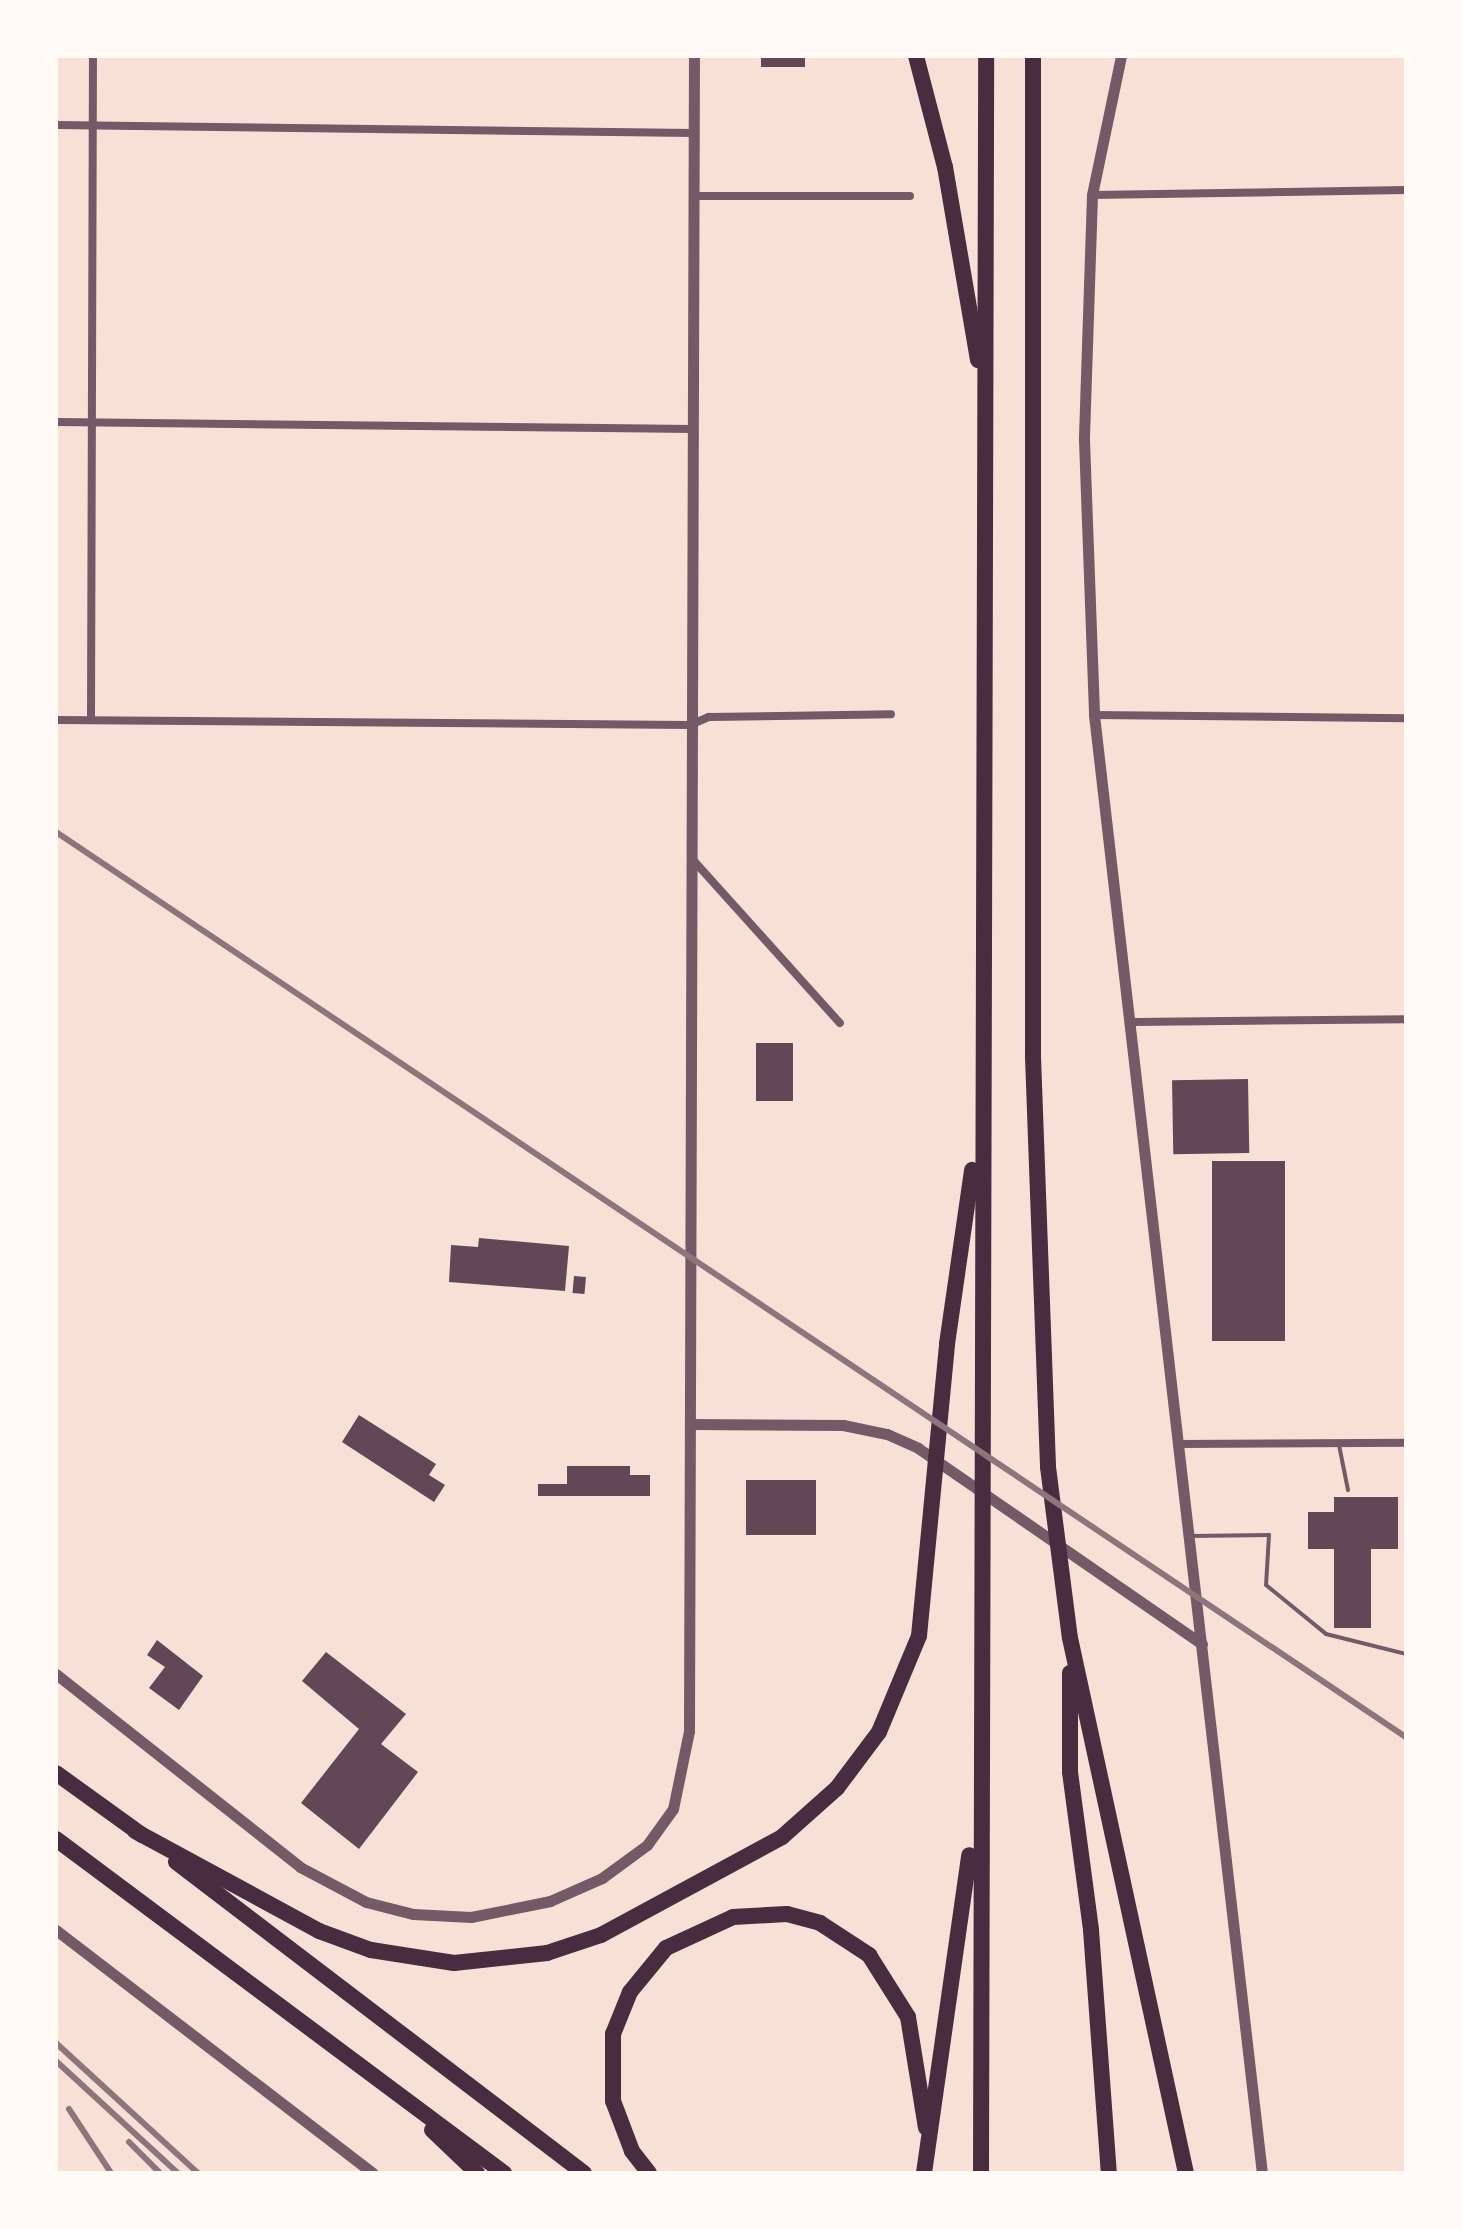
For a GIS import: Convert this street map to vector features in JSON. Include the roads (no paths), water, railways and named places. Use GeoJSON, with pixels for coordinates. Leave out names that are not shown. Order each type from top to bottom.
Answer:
{"type":"FeatureCollection","features":[{"type":"Feature","properties":{"kind":"highway"},"geometry":{"type":"LineString","coordinates":[[916,56],[945,167],[985,396]]}},
{"type":"Feature","properties":{"kind":"highway"},"geometry":{"type":"LineString","coordinates":[[981,2173],[977,1806],[986,56]]}},
{"type":"Feature","properties":{"kind":"highway"},"geometry":{"type":"LineString","coordinates":[[1033,56],[1030,684],[1046,1441],[1070,1638],[1186,2173]]}},
{"type":"Feature","properties":{"kind":"highway"},"geometry":{"type":"LineString","coordinates":[[135,1831],[319,1931],[371,1950],[499,1961],[601,1935],[782,1837],[837,1788],[901,1688],[919,1636],[931,1550],[947,1344],[981,1113]]}},
{"type":"Feature","properties":{"kind":"highway"},"geometry":{"type":"LineString","coordinates":[[1070,1638],[1070,1772],[1091,1930],[1109,2173]]}},
{"type":"Feature","properties":{"kind":"highway"},"geometry":{"type":"LineString","coordinates":[[56,1773],[584,2173]]}},
{"type":"Feature","properties":{"kind":"highway"},"geometry":{"type":"LineString","coordinates":[[924,2173],[926,2128],[977,1806]]}},
{"type":"Feature","properties":{"kind":"highway"},"geometry":{"type":"LineString","coordinates":[[56,1839],[504,2173]]}},
{"type":"Feature","properties":{"kind":"highway"},"geometry":{"type":"LineString","coordinates":[[649,2173],[632,2151],[613,2101],[617,2023],[630,1992],[666,1948],[733,1917],[787,1914],[820,1923],[869,1955],[908,2017],[926,2128]]}},
{"type":"Feature","properties":{"kind":"highway"},"geometry":{"type":"LineString","coordinates":[[388,2087],[477,2173]]}},
{"type":"Feature","properties":{"kind":"street"},"geometry":{"type":"LineString","coordinates":[[91,720],[93,56]]}},
{"type":"Feature","properties":{"kind":"street"},"geometry":{"type":"LineString","coordinates":[[56,1674],[329,1885],[413,1914],[471,1917],[510,1913],[602,1878],[647,1845],[673,1809],[689,1731],[694,861],[690,725],[694,56]]}},
{"type":"Feature","properties":{"kind":"street"},"geometry":{"type":"LineString","coordinates":[[1121,56],[1092,195],[1084,440],[1094,715],[1134,1022],[1188,1536],[1262,2173]]}},
{"type":"Feature","properties":{"kind":"street"},"geometry":{"type":"LineString","coordinates":[[56,125],[693,133]]}},
{"type":"Feature","properties":{"kind":"street"},"geometry":{"type":"LineString","coordinates":[[1092,195],[1406,190]]}},
{"type":"Feature","properties":{"kind":"street"},"geometry":{"type":"LineString","coordinates":[[694,196],[910,196]]}},
{"type":"Feature","properties":{"kind":"street"},"geometry":{"type":"LineString","coordinates":[[56,422],[694,429]]}},
{"type":"Feature","properties":{"kind":"street"},"geometry":{"type":"LineString","coordinates":[[56,720],[690,725],[709,717],[891,714]]}},
{"type":"Feature","properties":{"kind":"street"},"geometry":{"type":"LineString","coordinates":[[1094,715],[1406,718]]}},
{"type":"Feature","properties":{"kind":"street"},"geometry":{"type":"LineString","coordinates":[[694,861],[840,1023]]}},
{"type":"Feature","properties":{"kind":"street"},"geometry":{"type":"LineString","coordinates":[[1134,1022],[1406,1019]]}},
{"type":"Feature","properties":{"kind":"street"},"geometry":{"type":"LineString","coordinates":[[690,1424],[843,1425],[887,1434],[918,1448],[1202,1644]]}},
{"type":"Feature","properties":{"kind":"street"},"geometry":{"type":"LineString","coordinates":[[1179,1444],[1406,1443]]}},
{"type":"Feature","properties":{"kind":"street"},"geometry":{"type":"LineString","coordinates":[[56,1930],[373,2173]]}},
{"type":"Feature","properties":{"kind":"lane"},"geometry":{"type":"LineString","coordinates":[[1339,1442],[1348,1490]]}},
{"type":"Feature","properties":{"kind":"lane"},"geometry":{"type":"LineString","coordinates":[[1188,1536],[1269,1535],[1266,1585],[1326,1634],[1406,1654]]}},
{"type":"Feature","properties":{"kind":"railway"},"geometry":{"type":"LineString","coordinates":[[56,832],[1406,1737]]}},
{"type":"Feature","properties":{"kind":"railway"},"geometry":{"type":"LineString","coordinates":[[56,2043],[198,2173]]}},
{"type":"Feature","properties":{"kind":"railway"},"geometry":{"type":"LineString","coordinates":[[56,2061],[178,2173]]}},
{"type":"Feature","properties":{"kind":"railway"},"geometry":{"type":"LineString","coordinates":[[69,2109],[111,2173]]}},
{"type":"Feature","properties":{"kind":"railway"},"geometry":{"type":"LineString","coordinates":[[129,2142],[160,2173]]}}]}
